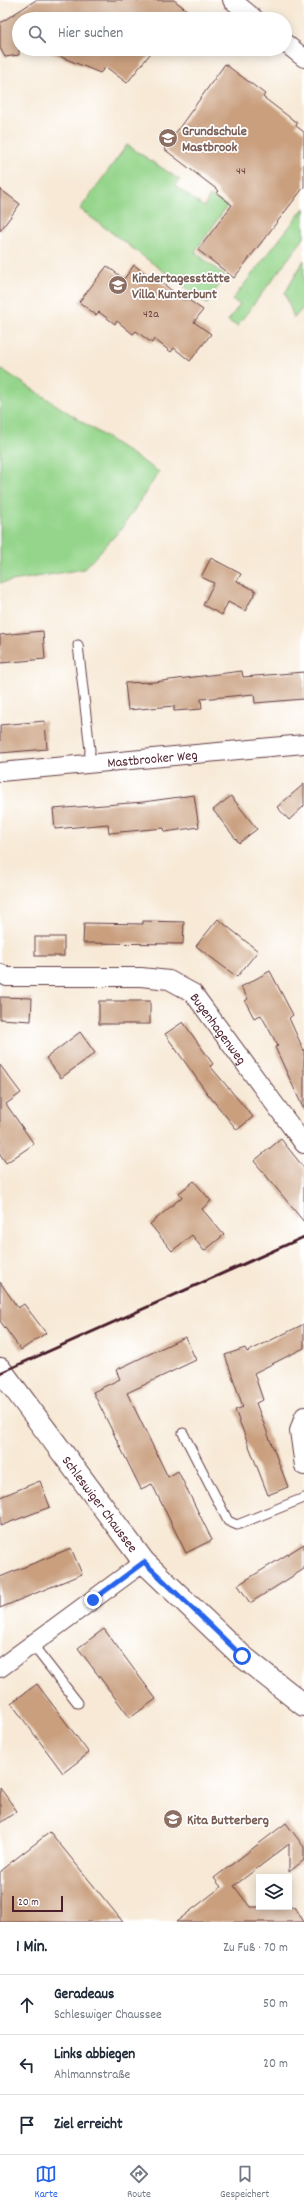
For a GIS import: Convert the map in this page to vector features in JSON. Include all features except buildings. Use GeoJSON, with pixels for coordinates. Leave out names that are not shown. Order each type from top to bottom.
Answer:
{"type":"FeatureCollection","features":[{"type":"Feature","properties":{"kind":"main road","name":"Schleswiger Chaussee"},"geometry":{"type":"LineString","coordinates":[[0,1369],[144,1562],[242,1656],[292,1697],[304,1704]]}},
{"type":"Feature","properties":{"kind":"street"},"geometry":{"type":"LineString","coordinates":[[232,0],[247,12]]}},
{"type":"Feature","properties":{"kind":"street"},"geometry":{"type":"LineString","coordinates":[[292,49],[304,58]]}},
{"type":"Feature","properties":{"kind":"street","name":"Mastbrooker Weg"},"geometry":{"type":"LineString","coordinates":[[0,772],[304,744]]}},
{"type":"Feature","properties":{"kind":"street","name":"Bugenhagenweg"},"geometry":{"type":"LineString","coordinates":[[0,973],[6,977],[141,977],[169,980],[193,993],[304,1144]]}},
{"type":"Feature","properties":{"kind":"street"},"geometry":{"type":"LineString","coordinates":[[304,1416],[299,1431],[304,1466]]}},
{"type":"Feature","properties":{"kind":"street"},"geometry":{"type":"LineString","coordinates":[[0,1668],[144,1562]]}},
{"type":"Feature","properties":{"kind":"lane"},"geometry":{"type":"LineString","coordinates":[[78,644],[90,750],[89,763]]}},
{"type":"Feature","properties":{"kind":"lane"},"geometry":{"type":"LineString","coordinates":[[183,1433],[228,1521],[237,1525],[304,1498]]}},
{"type":"Feature","properties":{"kind":"lane"},"geometry":{"type":"LineString","coordinates":[[32,1644],[78,1703]]}},
{"type":"Feature","properties":{"kind":"green space"},"geometry":{"type":"Polygon","coordinates":[[[127,145],[180,180],[175,186],[204,207],[210,196],[227,206],[195,252],[225,276],[207,304],[80,209],[127,145]]]}},
{"type":"Feature","properties":{"kind":"green space"},"geometry":{"type":"Polygon","coordinates":[[[304,208],[304,238],[237,326],[228,321],[240,304],[232,300],[304,208]]]}},
{"type":"Feature","properties":{"kind":"green space"},"geometry":{"type":"Polygon","coordinates":[[[304,260],[304,307],[294,318],[285,293],[304,260]]]}},
{"type":"Feature","properties":{"kind":"green space"},"geometry":{"type":"Polygon","coordinates":[[[0,368],[159,472],[122,528],[84,569],[0,583],[0,368]]]}},
{"type":"Feature","properties":{"kind":"railway"},"geometry":{"type":"LineString","coordinates":[[0,1373],[304,1237]]}},
{"type":"Feature","properties":{"kind":"place","name":"Grundschule Mastbrook"},"geometry":{"type":"Point","coordinates":[168,138]}},
{"type":"Feature","properties":{"kind":"place","name":"Kindertagesstätte Villa Kunterbunt"},"geometry":{"type":"Point","coordinates":[118,285]}},
{"type":"Feature","properties":{"kind":"place","name":"Kita Butterberg"},"geometry":{"type":"Point","coordinates":[173,1819]}},
{"type":"Feature","properties":{"kind":"route"},"geometry":{"type":"LineString","coordinates":[[93,1600],[144,1562],[242,1656]]}}]}
